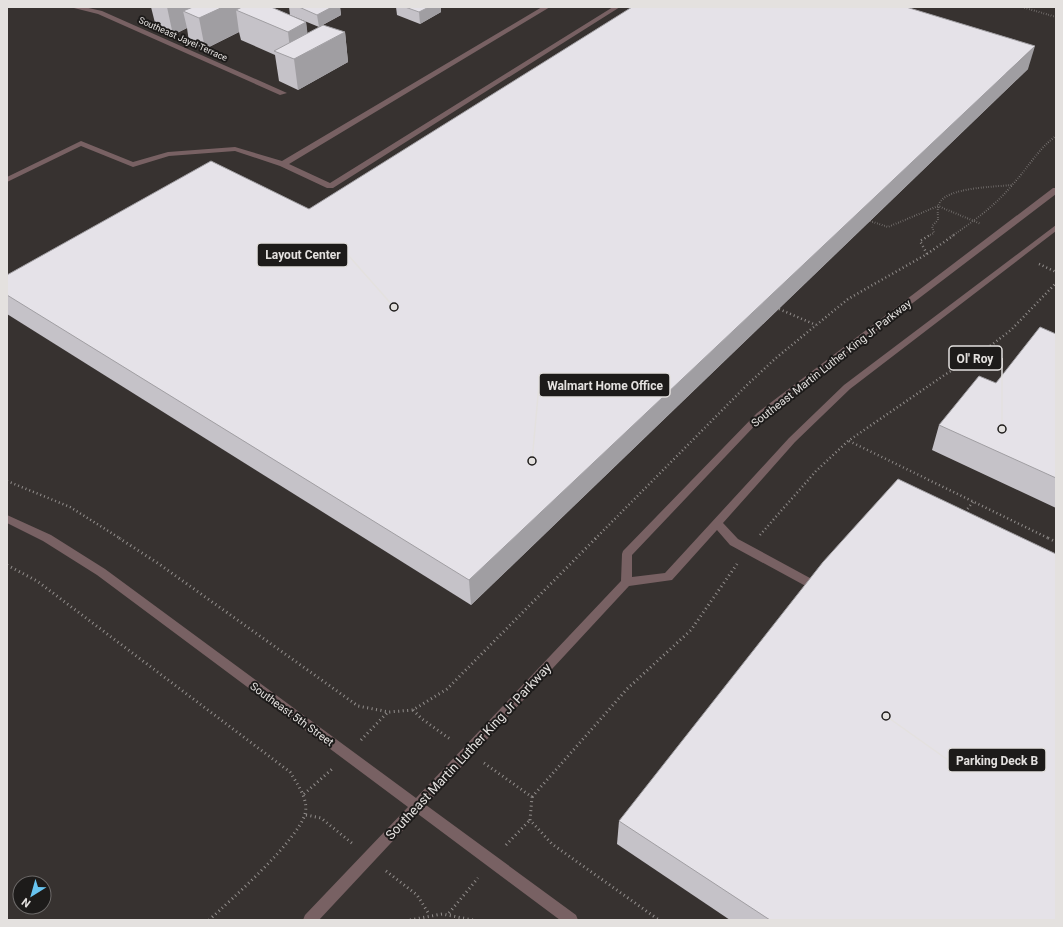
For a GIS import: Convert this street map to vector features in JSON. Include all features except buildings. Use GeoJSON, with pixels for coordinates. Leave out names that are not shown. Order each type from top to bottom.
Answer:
{"type":"FeatureCollection","features":[{"type":"Feature","properties":{"kind":"street","name":"Southeast Jayel Terrace"},"geometry":{"type":"LineString","coordinates":[[73,7],[100,12],[283,93]]}},
{"type":"Feature","properties":{"kind":"street"},"geometry":{"type":"LineString","coordinates":[[283,164],[547,7]]}},
{"type":"Feature","properties":{"kind":"street"},"geometry":{"type":"LineString","coordinates":[[7,180],[81,143],[133,165],[168,154],[236,149],[283,164],[330,186],[617,7]]}},
{"type":"Feature","properties":{"kind":"street","name":"Southeast Martin Luther King Jr Parkway"},"geometry":{"type":"LineString","coordinates":[[310,920],[626,582],[627,554],[760,415],[1056,190]]}},
{"type":"Feature","properties":{"kind":"street"},"geometry":{"type":"LineString","coordinates":[[626,582],[668,577],[792,440],[848,387],[1056,227]]}},
{"type":"Feature","properties":{"kind":"street","name":"Southeast 5th Street"},"geometry":{"type":"LineString","coordinates":[[7,519],[46,538],[101,572],[572,920]]}},
{"type":"Feature","properties":{"kind":"street"},"geometry":{"type":"LineString","coordinates":[[716,523],[734,542],[816,587]]}},
{"type":"Feature","properties":{"kind":"path"},"geometry":{"type":"LineString","coordinates":[[1022,7],[1056,17]]}},
{"type":"Feature","properties":{"kind":"path"},"geometry":{"type":"LineString","coordinates":[[870,221],[888,227],[938,206],[944,197],[950,194],[1013,185]]}},
{"type":"Feature","properties":{"kind":"path"},"geometry":{"type":"LineString","coordinates":[[938,206],[984,226]]}},
{"type":"Feature","properties":{"kind":"path"},"geometry":{"type":"LineString","coordinates":[[927,254],[920,241],[934,233],[932,226],[938,220],[938,206]]}},
{"type":"Feature","properties":{"kind":"path"},"geometry":{"type":"LineString","coordinates":[[1033,261],[1056,272]]}},
{"type":"Feature","properties":{"kind":"path"},"geometry":{"type":"LineString","coordinates":[[760,536],[816,471],[848,441],[946,374],[981,353],[1011,330],[1056,283]]}},
{"type":"Feature","properties":{"kind":"path"},"geometry":{"type":"LineString","coordinates":[[779,308],[816,325]]}},
{"type":"Feature","properties":{"kind":"path"},"geometry":{"type":"LineString","coordinates":[[848,441],[1056,542]]}},
{"type":"Feature","properties":{"kind":"path"},"geometry":{"type":"LineString","coordinates":[[7,481],[70,508],[107,530],[358,706],[389,712],[413,710],[422,719]]}},
{"type":"Feature","properties":{"kind":"path"},"geometry":{"type":"LineString","coordinates":[[964,514],[973,502]]}},
{"type":"Feature","properties":{"kind":"path"},"geometry":{"type":"LineString","coordinates":[[518,830],[530,820],[532,797],[627,689],[691,630],[742,558]]}},
{"type":"Feature","properties":{"kind":"path"},"geometry":{"type":"LineString","coordinates":[[7,565],[38,581],[290,772],[304,794],[306,815],[290,839],[210,920]]}},
{"type":"Feature","properties":{"kind":"path"},"geometry":{"type":"LineString","coordinates":[[377,723],[389,712]]}},
{"type":"Feature","properties":{"kind":"path"},"geometry":{"type":"LineString","coordinates":[[304,794],[319,781]]}},
{"type":"Feature","properties":{"kind":"path"},"geometry":{"type":"LineString","coordinates":[[510,781],[532,797]]}},
{"type":"Feature","properties":{"kind":"path"},"geometry":{"type":"LineString","coordinates":[[306,815],[321,818]]}},
{"type":"Feature","properties":{"kind":"path"},"geometry":{"type":"LineString","coordinates":[[530,820],[552,844],[658,920]]}},
{"type":"Feature","properties":{"kind":"path"},"geometry":{"type":"LineString","coordinates":[[449,913],[466,892]]}},
{"type":"Feature","properties":{"kind":"path"},"geometry":{"type":"LineString","coordinates":[[417,895],[429,914]]}},
{"type":"Feature","properties":{"kind":"path"},"geometry":{"type":"LineString","coordinates":[[410,920],[429,914],[449,913],[473,920]]}},
{"type":"Feature","properties":{"kind":"place","name":"Layout Center"},"geometry":{"type":"Point","coordinates":[394,307]}},
{"type":"Feature","properties":{"kind":"place","name":"Ol' Roy"},"geometry":{"type":"Point","coordinates":[1002,429]}},
{"type":"Feature","properties":{"kind":"place","name":"Walmart Home Office"},"geometry":{"type":"Point","coordinates":[532,461]}},
{"type":"Feature","properties":{"kind":"place","name":"Parking Deck B"},"geometry":{"type":"Point","coordinates":[886,716]}}]}
